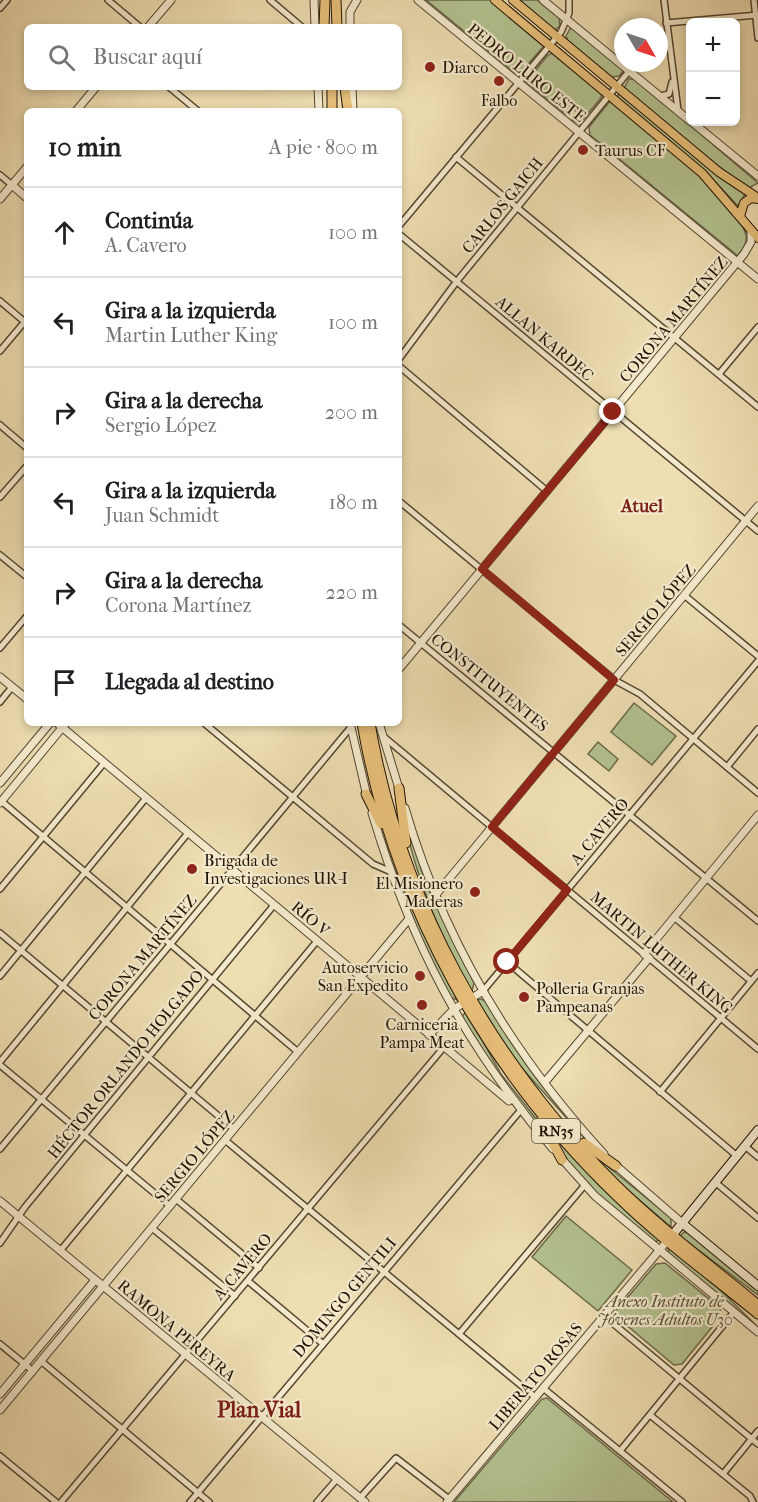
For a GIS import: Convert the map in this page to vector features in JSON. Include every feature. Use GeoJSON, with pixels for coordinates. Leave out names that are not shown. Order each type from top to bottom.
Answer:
{"type":"FeatureCollection","features":[{"type":"Feature","properties":{"kind":"highway"},"geometry":{"type":"LineString","coordinates":[[324,24],[327,0]]}},
{"type":"Feature","properties":{"kind":"highway"},"geometry":{"type":"LineString","coordinates":[[327,0],[330,24]]}},
{"type":"Feature","properties":{"kind":"highway"},"geometry":{"type":"LineString","coordinates":[[336,5],[338,24]]}},
{"type":"Feature","properties":{"kind":"highway"},"geometry":{"type":"LineString","coordinates":[[332,90],[332,108]]}},
{"type":"Feature","properties":{"kind":"highway"},"geometry":{"type":"LineString","coordinates":[[339,90],[340,108]]}},
{"type":"Feature","properties":{"kind":"highway"},"geometry":{"type":"LineString","coordinates":[[345,90],[348,108]]}},
{"type":"Feature","properties":{"kind":"highway","name":"RN35"},"geometry":{"type":"LineString","coordinates":[[363,726],[376,787],[406,882],[434,946],[468,1001],[524,1080],[603,1172],[670,1237]]}},
{"type":"Feature","properties":{"kind":"highway","name":"RN35"},"geometry":{"type":"LineString","coordinates":[[371,726],[390,808],[429,917],[483,1035],[526,1095],[616,1196],[670,1237],[758,1314]]}},
{"type":"Feature","properties":{"kind":"highway"},"geometry":{"type":"LineString","coordinates":[[399,788],[405,841],[423,892],[429,917]]}},
{"type":"Feature","properties":{"kind":"highway"},"geometry":{"type":"LineString","coordinates":[[366,794],[379,817],[395,863],[406,882]]}},
{"type":"Feature","properties":{"kind":"highway"},"geometry":{"type":"LineString","coordinates":[[483,1035],[507,1077],[542,1123],[562,1160]]}},
{"type":"Feature","properties":{"kind":"highway"},"geometry":{"type":"LineString","coordinates":[[524,1080],[545,1098],[590,1149],[616,1166]]}},
{"type":"Feature","properties":{"kind":"highway"},"geometry":{"type":"LineString","coordinates":[[712,1272],[758,1298]]}},
{"type":"Feature","properties":{"kind":"highway"},"geometry":{"type":"LineString","coordinates":[[712,1272],[758,1322]]}},
{"type":"Feature","properties":{"kind":"highway","name":"RN35"},"geometry":{"type":"LineString","coordinates":[[712,1272],[758,1305]]}},
{"type":"Feature","properties":{"kind":"main road"},"geometry":{"type":"LineString","coordinates":[[495,0],[714,184],[754,235]]}},
{"type":"Feature","properties":{"kind":"main road"},"geometry":{"type":"LineString","coordinates":[[513,0],[719,172],[756,195],[744,203],[740,217]]}},
{"type":"Feature","properties":{"kind":"main road"},"geometry":{"type":"LineString","coordinates":[[670,1237],[758,1130]]}},
{"type":"Feature","properties":{"kind":"main road"},"geometry":{"type":"LineString","coordinates":[[682,1223],[758,1286]]}},
{"type":"Feature","properties":{"kind":"street"},"geometry":{"type":"LineString","coordinates":[[0,8],[7,0]]}},
{"type":"Feature","properties":{"kind":"street"},"geometry":{"type":"LineString","coordinates":[[108,0],[136,24]]}},
{"type":"Feature","properties":{"kind":"street"},"geometry":{"type":"LineString","coordinates":[[151,24],[171,0]]}},
{"type":"Feature","properties":{"kind":"street"},"geometry":{"type":"LineString","coordinates":[[270,0],[298,24]]}},
{"type":"Feature","properties":{"kind":"street"},"geometry":{"type":"LineString","coordinates":[[314,0],[315,24]]}},
{"type":"Feature","properties":{"kind":"street"},"geometry":{"type":"LineString","coordinates":[[350,24],[350,12],[357,0]]}},
{"type":"Feature","properties":{"kind":"street","name":"PEDRO LURO ESTE"},"geometry":{"type":"LineString","coordinates":[[418,0],[758,279]]}},
{"type":"Feature","properties":{"kind":"street"},"geometry":{"type":"LineString","coordinates":[[543,0],[614,57]]}},
{"type":"Feature","properties":{"kind":"street"},"geometry":{"type":"LineString","coordinates":[[402,222],[558,37],[567,19],[569,0]]}},
{"type":"Feature","properties":{"kind":"street"},"geometry":{"type":"LineString","coordinates":[[664,0],[666,18]]}},
{"type":"Feature","properties":{"kind":"street"},"geometry":{"type":"LineString","coordinates":[[754,0],[758,38]]}},
{"type":"Feature","properties":{"kind":"street"},"geometry":{"type":"LineString","coordinates":[[668,23],[757,16]]}},
{"type":"Feature","properties":{"kind":"street"},"geometry":{"type":"LineString","coordinates":[[668,41],[678,110]]}},
{"type":"Feature","properties":{"kind":"street","name":"CARLOS GAICH"},"geometry":{"type":"LineString","coordinates":[[402,354],[456,282],[628,72]]}},
{"type":"Feature","properties":{"kind":"street"},"geometry":{"type":"LineString","coordinates":[[632,72],[686,117]]}},
{"type":"Feature","properties":{"kind":"street"},"geometry":{"type":"LineString","coordinates":[[660,96],[670,93],[672,77]]}},
{"type":"Feature","properties":{"kind":"street"},"geometry":{"type":"LineString","coordinates":[[78,108],[94,90]]}},
{"type":"Feature","properties":{"kind":"street"},"geometry":{"type":"LineString","coordinates":[[173,90],[194,108]]}},
{"type":"Feature","properties":{"kind":"street"},"geometry":{"type":"LineString","coordinates":[[318,90],[319,108]]}},
{"type":"Feature","properties":{"kind":"street"},"geometry":{"type":"LineString","coordinates":[[352,90],[353,108]]}},
{"type":"Feature","properties":{"kind":"street"},"geometry":{"type":"LineString","coordinates":[[697,126],[758,176]]}},
{"type":"Feature","properties":{"kind":"street"},"geometry":{"type":"LineString","coordinates":[[456,158],[758,407]]}},
{"type":"Feature","properties":{"kind":"street"},"geometry":{"type":"LineString","coordinates":[[0,199],[24,171]]}},
{"type":"Feature","properties":{"kind":"street"},"geometry":{"type":"LineString","coordinates":[[0,175],[24,195]]}},
{"type":"Feature","properties":{"kind":"street","name":"CORONA MARTÍNEZ"},"geometry":{"type":"LineString","coordinates":[[402,665],[738,262],[754,235]]}},
{"type":"Feature","properties":{"kind":"street","name":"ALLAN KARDEC"},"geometry":{"type":"LineString","coordinates":[[402,237],[758,531]]}},
{"type":"Feature","properties":{"kind":"street"},"geometry":{"type":"LineString","coordinates":[[0,301],[24,319]]}},
{"type":"Feature","properties":{"kind":"street"},"geometry":{"type":"LineString","coordinates":[[0,351],[24,323]]}},
{"type":"Feature","properties":{"kind":"street"},"geometry":{"type":"LineString","coordinates":[[719,374],[758,327]]}},
{"type":"Feature","properties":{"kind":"street"},"geometry":{"type":"LineString","coordinates":[[402,369],[547,491]]}},
{"type":"Feature","properties":{"kind":"street"},"geometry":{"type":"LineString","coordinates":[[0,425],[24,445]]}},
{"type":"Feature","properties":{"kind":"street"},"geometry":{"type":"LineString","coordinates":[[0,497],[24,469]]}},
{"type":"Feature","properties":{"kind":"street"},"geometry":{"type":"LineString","coordinates":[[402,503],[614,680],[638,693],[758,793]]}},
{"type":"Feature","properties":{"kind":"street","name":"SERGIO LÓPEZ"},"geometry":{"type":"LineString","coordinates":[[434,897],[758,506]]}},
{"type":"Feature","properties":{"kind":"street"},"geometry":{"type":"LineString","coordinates":[[0,555],[24,575]]}},
{"type":"Feature","properties":{"kind":"street"},"geometry":{"type":"LineString","coordinates":[[684,595],[758,656]]}},
{"type":"Feature","properties":{"kind":"street"},"geometry":{"type":"LineString","coordinates":[[0,648],[24,620]]}},
{"type":"Feature","properties":{"kind":"street","name":"CONSTITUYENTES"},"geometry":{"type":"LineString","coordinates":[[402,628],[758,921]]}},
{"type":"Feature","properties":{"kind":"street","name":"A. CAVERO"},"geometry":{"type":"LineString","coordinates":[[429,1035],[454,1010],[483,991],[758,661]]}},
{"type":"Feature","properties":{"kind":"street"},"geometry":{"type":"LineString","coordinates":[[0,677],[24,697]]}},
{"type":"Feature","properties":{"kind":"street"},"geometry":{"type":"LineString","coordinates":[[0,702],[12,687]]}},
{"type":"Feature","properties":{"kind":"street"},"geometry":{"type":"LineString","coordinates":[[0,783],[48,726]]}},
{"type":"Feature","properties":{"kind":"street"},"geometry":{"type":"LineString","coordinates":[[61,726],[1,802],[298,1052]]}},
{"type":"Feature","properties":{"kind":"street","name":"RÍO V"},"geometry":{"type":"LineString","coordinates":[[63,726],[104,763],[520,1111]]}},
{"type":"Feature","properties":{"kind":"street"},"geometry":{"type":"LineString","coordinates":[[208,726],[373,864],[389,871]]}},
{"type":"Feature","properties":{"kind":"street","name":"CORONA MARTÍNEZ"},"geometry":{"type":"LineString","coordinates":[[0,1149],[349,726]]}},
{"type":"Feature","properties":{"kind":"street"},"geometry":{"type":"LineString","coordinates":[[350,726],[366,794],[389,871],[408,920],[454,1010],[494,1075],[520,1111],[584,1186],[758,1332]]}},
{"type":"Feature","properties":{"kind":"street"},"geometry":{"type":"LineString","coordinates":[[381,726],[434,897],[461,954],[483,991],[545,1082],[584,1131],[616,1166],[682,1223]]}},
{"type":"Feature","properties":{"kind":"street"},"geometry":{"type":"LineString","coordinates":[[727,767],[758,729]]}},
{"type":"Feature","properties":{"kind":"street","name":"MARTIN LUTHER KING"},"geometry":{"type":"LineString","coordinates":[[384,737],[758,1049]]}},
{"type":"Feature","properties":{"kind":"street"},"geometry":{"type":"LineString","coordinates":[[0,889],[104,763]]}},
{"type":"Feature","properties":{"kind":"street"},"geometry":{"type":"LineString","coordinates":[[0,976],[146,798]]}},
{"type":"Feature","properties":{"kind":"street"},"geometry":{"type":"LineString","coordinates":[[545,1082],[588,1031],[674,917],[758,815]]}},
{"type":"Feature","properties":{"kind":"street"},"geometry":{"type":"LineString","coordinates":[[170,1206],[0,1063],[188,833]]}},
{"type":"Feature","properties":{"kind":"street","name":"HÉCTOR ORLANDO HOLGADO"},"geometry":{"type":"LineString","coordinates":[[0,1243],[85,1135],[274,905]]}},
{"type":"Feature","properties":{"kind":"street"},"geometry":{"type":"LineString","coordinates":[[674,917],[751,981]]}},
{"type":"Feature","properties":{"kind":"street","name":"SERGIO LÓPEZ"},"geometry":{"type":"LineString","coordinates":[[0,1410],[408,920]]}},
{"type":"Feature","properties":{"kind":"street"},"geometry":{"type":"LineString","coordinates":[[0,933],[234,1129]]}},
{"type":"Feature","properties":{"kind":"street"},"geometry":{"type":"LineString","coordinates":[[60,1251],[317,941]]}},
{"type":"Feature","properties":{"kind":"street"},"geometry":{"type":"LineString","coordinates":[[507,962],[737,1156]]}},
{"type":"Feature","properties":{"kind":"street"},"geometry":{"type":"LineString","coordinates":[[660,1092],[758,973]]}},
{"type":"Feature","properties":{"kind":"street","name":"A. CAVERO"},"geometry":{"type":"LineString","coordinates":[[60,1502],[444,1047]]}},
{"type":"Feature","properties":{"kind":"street","name":"DOMINGO GENTILI"},"geometry":{"type":"LineString","coordinates":[[190,1502],[520,1111]]}},
{"type":"Feature","properties":{"kind":"street"},"geometry":{"type":"LineString","coordinates":[[225,1140],[535,1398]]}},
{"type":"Feature","properties":{"kind":"street"},"geometry":{"type":"LineString","coordinates":[[745,1146],[758,1157]]}},
{"type":"Feature","properties":{"kind":"street"},"geometry":{"type":"LineString","coordinates":[[715,1182],[758,1218]]}},
{"type":"Feature","properties":{"kind":"street"},"geometry":{"type":"LineString","coordinates":[[459,1334],[584,1186]]}},
{"type":"Feature","properties":{"kind":"street"},"geometry":{"type":"LineString","coordinates":[[176,1198],[259,1268]]}},
{"type":"Feature","properties":{"kind":"street","name":"RAMONA PEREYRA"},"geometry":{"type":"LineString","coordinates":[[0,1201],[362,1500]]}},
{"type":"Feature","properties":{"kind":"street"},"geometry":{"type":"LineString","coordinates":[[152,1228],[235,1296]]}},
{"type":"Feature","properties":{"kind":"street","name":"LIBERATO ROSAS"},"geometry":{"type":"LineString","coordinates":[[448,1501],[670,1237]]}},
{"type":"Feature","properties":{"kind":"street"},"geometry":{"type":"LineString","coordinates":[[0,1394],[96,1280]]}},
{"type":"Feature","properties":{"kind":"street"},"geometry":{"type":"LineString","coordinates":[[248,1281],[322,1343]]}},
{"type":"Feature","properties":{"kind":"street"},"geometry":{"type":"LineString","coordinates":[[620,1451],[734,1312]]}},
{"type":"Feature","properties":{"kind":"street"},"geometry":{"type":"LineString","coordinates":[[604,1316],[758,1444]]}},
{"type":"Feature","properties":{"kind":"street"},"geometry":{"type":"LineString","coordinates":[[0,1344],[33,1371]]}},
{"type":"Feature","properties":{"kind":"street"},"geometry":{"type":"LineString","coordinates":[[41,1361],[209,1502]]}},
{"type":"Feature","properties":{"kind":"street"},"geometry":{"type":"LineString","coordinates":[[543,1388],[682,1502]]}},
{"type":"Feature","properties":{"kind":"street"},"geometry":{"type":"LineString","coordinates":[[650,1415],[723,1474],[753,1502]]}},
{"type":"Feature","properties":{"kind":"street"},"geometry":{"type":"LineString","coordinates":[[723,1474],[758,1431]]}},
{"type":"Feature","properties":{"kind":"street"},"geometry":{"type":"LineString","coordinates":[[0,1456],[56,1502]]}},
{"type":"Feature","properties":{"kind":"street"},"geometry":{"type":"LineString","coordinates":[[362,1500],[396,1458],[448,1501]]}},
{"type":"Feature","properties":{"kind":"street"},"geometry":{"type":"LineString","coordinates":[[317,1502],[337,1479]]}},
{"type":"Feature","properties":{"kind":"green space"},"geometry":{"type":"Polygon","coordinates":[[[426,0],[490,0],[544,46],[522,71],[515,73],[426,0]]]}},
{"type":"Feature","properties":{"kind":"green space"},"geometry":{"type":"Polygon","coordinates":[[[518,0],[537,0],[559,18],[560,26],[555,30],[518,0]]]}},
{"type":"Feature","properties":{"kind":"green space"},"geometry":{"type":"Polygon","coordinates":[[[571,27],[614,62],[614,72],[622,72],[619,76],[612,77],[568,41],[566,36],[571,27]]]}},
{"type":"Feature","properties":{"kind":"green space"},"geometry":{"type":"Polygon","coordinates":[[[553,53],[602,93],[601,98],[579,124],[572,120],[577,112],[572,108],[565,114],[526,82],[548,55],[553,53]]]}},
{"type":"Feature","properties":{"kind":"green space"},"geometry":{"type":"Polygon","coordinates":[[[629,79],[636,79],[686,122],[686,126],[691,126],[758,183],[749,188],[734,179],[624,88],[629,79]]]}},
{"type":"Feature","properties":{"kind":"green space"},"geometry":{"type":"Polygon","coordinates":[[[619,94],[720,177],[745,194],[738,206],[708,174],[617,97],[619,94]]]}},
{"type":"Feature","properties":{"kind":"green space"},"geometry":{"type":"Polygon","coordinates":[[[610,101],[686,164],[725,203],[739,220],[746,235],[745,244],[738,256],[590,135],[589,127],[610,101]]]}},
{"type":"Feature","properties":{"kind":"green space"},"geometry":{"type":"Polygon","coordinates":[[[634,703],[676,736],[652,765],[611,732],[634,703]]]}},
{"type":"Feature","properties":{"kind":"green space"},"geometry":{"type":"Polygon","coordinates":[[[598,742],[618,759],[609,771],[588,754],[598,742]]]}},
{"type":"Feature","properties":{"kind":"green space"},"geometry":{"type":"Polygon","coordinates":[[[375,814],[394,868],[457,1000],[450,997],[404,902],[375,814]]]}},
{"type":"Feature","properties":{"kind":"green space"},"geometry":{"type":"Polygon","coordinates":[[[407,826],[426,884],[474,983],[472,991],[454,961],[432,912],[409,841],[407,826]]]}},
{"type":"Feature","properties":{"kind":"green space"},"geometry":{"type":"Polygon","coordinates":[[[477,1000],[485,1001],[517,1048],[597,1152],[512,1057],[477,1000]]]}},
{"type":"Feature","properties":{"kind":"green space"},"geometry":{"type":"Polygon","coordinates":[[[466,1011],[501,1074],[537,1120],[546,1136],[505,1085],[462,1017],[466,1011]]]}},
{"type":"Feature","properties":{"kind":"green space"},"geometry":{"type":"Polygon","coordinates":[[[551,1130],[660,1240],[654,1242],[598,1195],[568,1163],[551,1130]]]}},
{"type":"Feature","properties":{"kind":"green space"},"geometry":{"type":"Polygon","coordinates":[[[595,1156],[671,1218],[671,1227],[616,1180],[595,1156]]]}},
{"type":"Feature","properties":{"kind":"green space"},"geometry":{"type":"Polygon","coordinates":[[[566,1216],[632,1270],[598,1311],[532,1257],[566,1216]]]}},
{"type":"Feature","properties":{"kind":"green space"},"geometry":{"type":"Polygon","coordinates":[[[684,1232],[690,1233],[758,1290],[758,1295],[680,1236],[684,1232]]]}},
{"type":"Feature","properties":{"kind":"green space"},"geometry":{"type":"Polygon","coordinates":[[[668,1247],[705,1275],[758,1327],[669,1254],[668,1247]]]}},
{"type":"Feature","properties":{"kind":"green space","name":"Anexo Instituto de Jóvenes Adultos U30"},"geometry":{"type":"Polygon","coordinates":[[[665,1263],[720,1308],[721,1316],[682,1364],[674,1365],[618,1318],[616,1311],[656,1264],[665,1263]]]}},
{"type":"Feature","properties":{"kind":"green space"},"geometry":{"type":"Polygon","coordinates":[[[547,1398],[673,1502],[454,1502],[542,1399],[547,1398]]]}},
{"type":"Feature","properties":{"kind":"place","name":"Diarco"},"geometry":{"type":"Point","coordinates":[430,67]}},
{"type":"Feature","properties":{"kind":"place","name":"Falbo"},"geometry":{"type":"Point","coordinates":[499,81]}},
{"type":"Feature","properties":{"kind":"place","name":"Taurus CF"},"geometry":{"type":"Point","coordinates":[583,150]}},
{"type":"Feature","properties":{"kind":"place","name":"Brigada de Investigaciones UR-I"},"geometry":{"type":"Point","coordinates":[192,869]}},
{"type":"Feature","properties":{"kind":"place","name":"El Misionero Maderas"},"geometry":{"type":"Point","coordinates":[475,892]}},
{"type":"Feature","properties":{"kind":"place","name":"Autoservicio San Expedito"},"geometry":{"type":"Point","coordinates":[420,976]}},
{"type":"Feature","properties":{"kind":"place","name":"Polleria Granjas Pampeanas"},"geometry":{"type":"Point","coordinates":[524,997]}},
{"type":"Feature","properties":{"kind":"place","name":"Carniceria Pampa Meat"},"geometry":{"type":"Point","coordinates":[422,1005]}},
{"type":"Feature","properties":{"kind":"district","name":"Atuel"},"geometry":{"type":"Point","coordinates":[642,506]}},
{"type":"Feature","properties":{"kind":"district","name":"Plan Vial"},"geometry":{"type":"Point","coordinates":[259,1409]}},
{"type":"Feature","properties":{"kind":"route"},"geometry":{"type":"LineString","coordinates":[[507,962],[567,890],[492,827],[614,680],[482,569],[613,412]]}}]}
